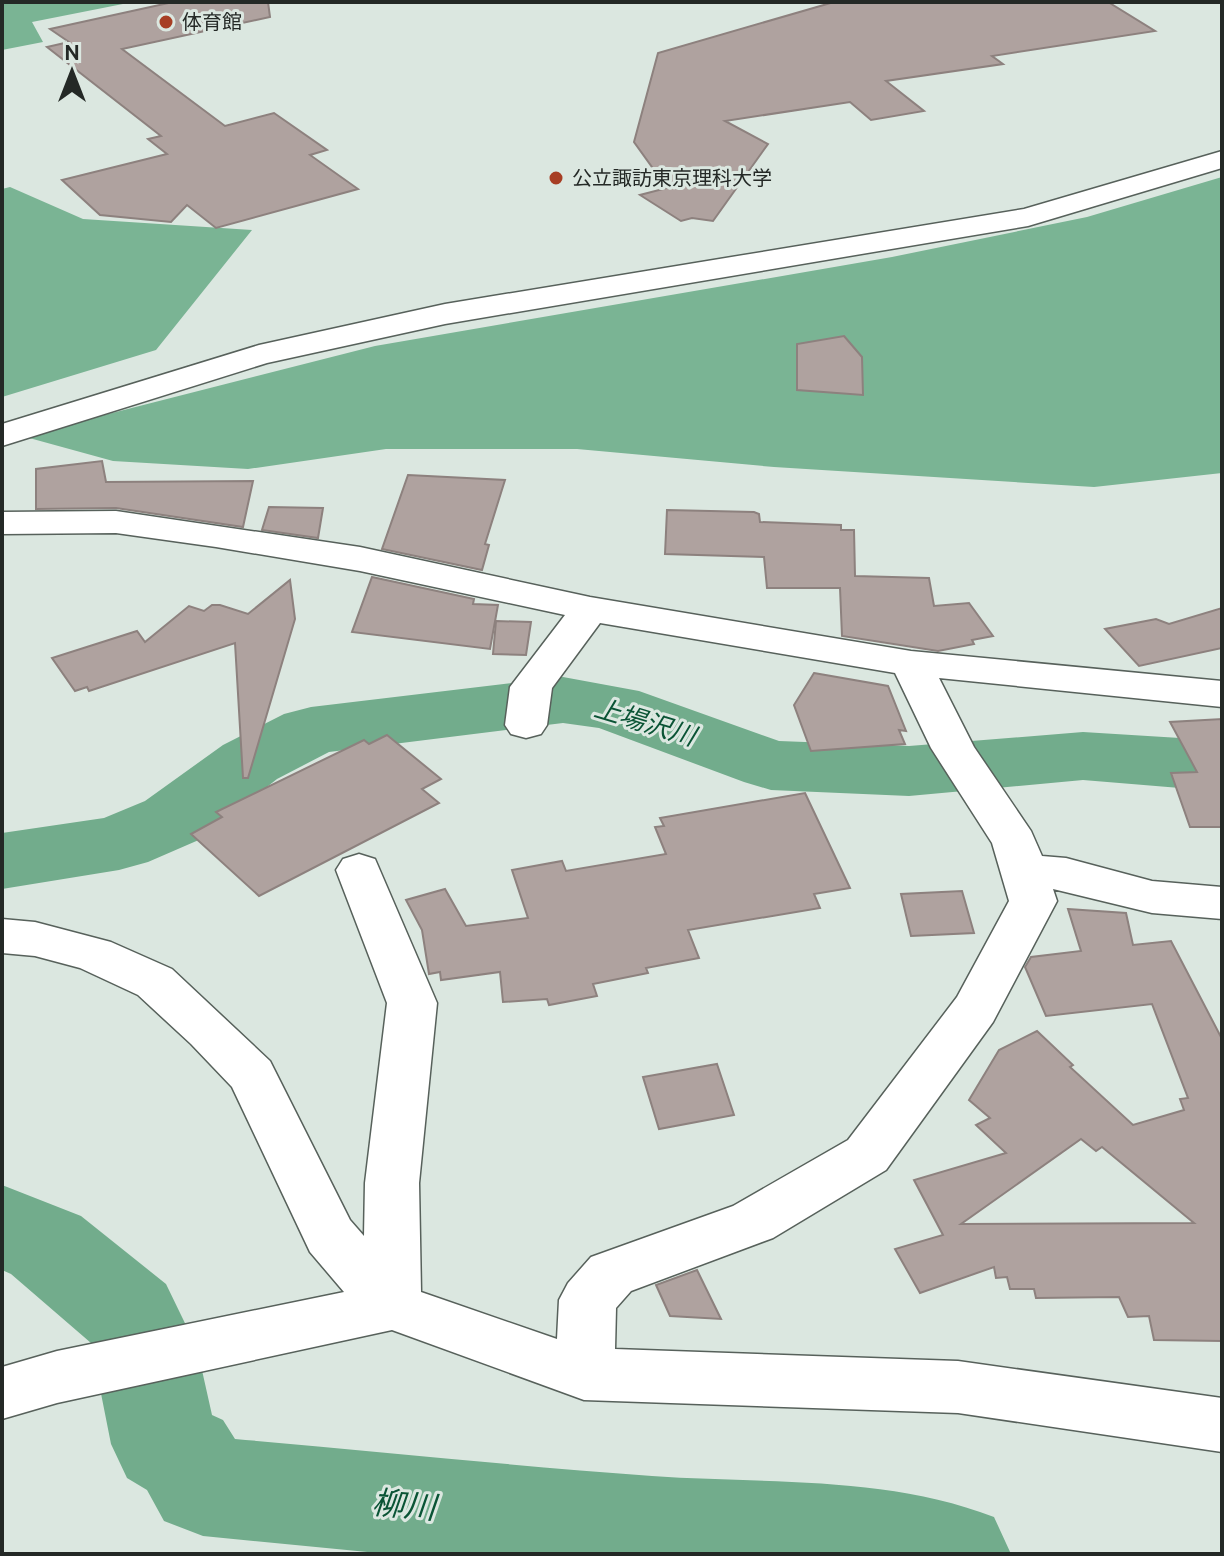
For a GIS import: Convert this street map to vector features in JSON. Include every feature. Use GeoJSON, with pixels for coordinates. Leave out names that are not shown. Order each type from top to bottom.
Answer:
{"type":"FeatureCollection","features":[{"type":"Feature","properties":{"kind":"street"},"geometry":{"type":"LineString","coordinates":[[2,435],[259,355],[445,314],[1028,217],[1222,159]]}},
{"type":"Feature","properties":{"kind":"street"},"geometry":{"type":"LineString","coordinates":[[2,523],[116,522],[216,536],[360,559],[590,609],[911,663],[1222,694]]}},
{"type":"Feature","properties":{"kind":"street"},"geometry":{"type":"LineString","coordinates":[[529,706],[590,609]]}},
{"type":"Feature","properties":{"kind":"street"},"geometry":{"type":"LineString","coordinates":[[584,1374],[588,1300],[611,1274],[753,1222],[867,1155],[975,1009],[1033,901],[1015,842],[963,764],[911,663]]}},
{"type":"Feature","properties":{"kind":"street"},"geometry":{"type":"LineString","coordinates":[[359,870],[412,1003],[392,1183],[392,1306]]}},
{"type":"Feature","properties":{"kind":"street"},"geometry":{"type":"LineString","coordinates":[[1026,871],[1066,874],[1152,897],[1222,903]]}},
{"type":"Feature","properties":{"kind":"street"},"geometry":{"type":"LineString","coordinates":[[2,936],[35,939],[107,959],[155,982],[209,1031],[252,1075],[330,1236],[392,1306],[584,1374],[958,1387],[1222,1425]]}},
{"type":"Feature","properties":{"kind":"street"},"geometry":{"type":"LineString","coordinates":[[2,1393],[57,1377],[392,1306]]}},
{"type":"Feature","properties":{"kind":"green space"},"geometry":{"type":"Polygon","coordinates":[[[2,2],[133,2],[32,22],[43,42],[2,50],[2,2]]]}},
{"type":"Feature","properties":{"kind":"green space"},"geometry":{"type":"Polygon","coordinates":[[[1222,177],[1222,473],[1094,487],[774,467],[577,449],[386,449],[248,469],[113,461],[22,436],[375,346],[892,257],[1087,217],[1222,177]]]}},
{"type":"Feature","properties":{"kind":"green space"},"geometry":{"type":"Polygon","coordinates":[[[10,187],[83,219],[252,230],[156,350],[2,397],[2,189],[10,187]]]}},
{"type":"Feature","properties":{"kind":"building"},"geometry":{"type":"Polygon","coordinates":[[[173,2],[268,2],[270,17],[122,49],[225,126],[274,113],[327,150],[310,155],[358,189],[216,228],[187,205],[171,222],[100,215],[62,180],[167,154],[148,139],[161,136],[47,47],[69,42],[50,29],[173,2]]]}},
{"type":"Feature","properties":{"kind":"building"},"geometry":{"type":"Polygon","coordinates":[[[834,2],[1108,2],[1155,31],[992,56],[1003,64],[886,81],[924,111],[871,120],[850,102],[725,121],[768,144],[713,221],[692,218],[681,221],[640,195],[667,188],[634,142],[658,53],[834,2]]]}},
{"type":"Feature","properties":{"kind":"building"},"geometry":{"type":"Polygon","coordinates":[[[844,336],[862,357],[863,395],[797,390],[797,344],[844,336]]]}},
{"type":"Feature","properties":{"kind":"building"},"geometry":{"type":"Polygon","coordinates":[[[102,461],[106,482],[253,481],[243,527],[116,508],[36,509],[36,469],[102,461]]]}},
{"type":"Feature","properties":{"kind":"building"},"geometry":{"type":"Polygon","coordinates":[[[408,475],[505,480],[485,544],[489,545],[482,570],[382,549],[408,475]]]}},
{"type":"Feature","properties":{"kind":"building"},"geometry":{"type":"Polygon","coordinates":[[[269,507],[323,508],[318,538],[262,530],[269,507]]]}},
{"type":"Feature","properties":{"kind":"building"},"geometry":{"type":"Polygon","coordinates":[[[667,510],[754,512],[759,514],[760,522],[841,525],[841,530],[854,530],[855,576],[929,578],[934,606],[969,603],[993,636],[972,640],[974,644],[938,651],[842,636],[840,588],[767,588],[764,557],[665,554],[667,510]]]}},
{"type":"Feature","properties":{"kind":"building"},"geometry":{"type":"Polygon","coordinates":[[[372,577],[474,599],[473,604],[498,605],[490,649],[352,632],[372,577]]]}},
{"type":"Feature","properties":{"kind":"building"},"geometry":{"type":"Polygon","coordinates":[[[290,580],[295,619],[248,778],[243,778],[235,643],[89,691],[87,687],[75,691],[52,658],[137,631],[145,642],[189,606],[204,611],[212,605],[220,605],[248,614],[290,580]]]}},
{"type":"Feature","properties":{"kind":"building"},"geometry":{"type":"Polygon","coordinates":[[[1222,608],[1222,648],[1139,666],[1105,629],[1156,619],[1169,624],[1222,608]]]}},
{"type":"Feature","properties":{"kind":"building"},"geometry":{"type":"Polygon","coordinates":[[[496,621],[531,622],[526,655],[493,654],[496,621]]]}},
{"type":"Feature","properties":{"kind":"building"},"geometry":{"type":"Polygon","coordinates":[[[814,673],[888,686],[906,731],[899,730],[905,744],[811,751],[794,705],[814,673]]]}},
{"type":"Feature","properties":{"kind":"building"},"geometry":{"type":"Polygon","coordinates":[[[1222,719],[1222,827],[1190,827],[1171,773],[1197,772],[1170,722],[1222,719]]]}},
{"type":"Feature","properties":{"kind":"building"},"geometry":{"type":"Polygon","coordinates":[[[387,735],[441,779],[422,789],[439,803],[259,896],[191,834],[222,817],[216,812],[364,740],[369,744],[387,735]]]}},
{"type":"Feature","properties":{"kind":"building"},"geometry":{"type":"Polygon","coordinates":[[[805,793],[850,888],[814,894],[820,908],[688,930],[699,958],[646,968],[648,973],[593,984],[597,996],[549,1005],[547,999],[503,1002],[500,972],[441,980],[440,972],[429,974],[422,930],[406,900],[445,889],[466,926],[528,918],[512,870],[562,861],[566,871],[666,854],[655,827],[664,826],[660,818],[805,793]]]}},
{"type":"Feature","properties":{"kind":"building"},"geometry":{"type":"Polygon","coordinates":[[[962,891],[974,933],[911,936],[901,894],[962,891]]]}},
{"type":"Feature","properties":{"kind":"building"},"geometry":{"type":"Polygon","coordinates":[[[1068,909],[1126,913],[1133,945],[1171,941],[1222,1039],[1222,1341],[1154,1340],[1149,1316],[1128,1317],[1119,1297],[1036,1298],[1034,1289],[1010,1289],[1007,1277],[996,1278],[994,1267],[920,1293],[895,1249],[943,1235],[914,1180],[1006,1153],[976,1125],[990,1118],[969,1100],[999,1050],[1037,1031],[1073,1065],[1070,1067],[1133,1125],[1184,1110],[1180,1099],[1188,1098],[1152,1004],[1046,1016],[1025,967],[1031,957],[1081,951],[1068,909]],[[1081,1139],[961,1224],[1194,1223],[1102,1147],[1096,1151],[1081,1139]]]}},
{"type":"Feature","properties":{"kind":"building"},"geometry":{"type":"Polygon","coordinates":[[[717,1064],[734,1115],[659,1129],[643,1077],[717,1064]]]}},
{"type":"Feature","properties":{"kind":"building"},"geometry":{"type":"Polygon","coordinates":[[[697,1270],[721,1319],[670,1316],[656,1285],[697,1270]]]}},
{"type":"Feature","properties":{"kind":"waterway","name":"上場沢川"},"geometry":{"type":"LineString","coordinates":[[2,861],[119,843],[173,820],[250,762],[311,731],[563,700],[613,707],[771,765],[909,771],[1083,756],[1180,763],[1222,758]]}},
{"type":"Feature","properties":{"kind":"waterway","name":"柳川"},"geometry":{"type":"LineString","coordinates":[[2,1225],[46,1245],[130,1315],[145,1348],[165,1444],[185,1455],[203,1486],[655,1528],[819,1534],[954,1554]]}},
{"type":"Feature","properties":{"kind":"place","name":"体育館"},"geometry":{"type":"Point","coordinates":[166,22]}},
{"type":"Feature","properties":{"kind":"place","name":"公立諏訪東京理科大学"},"geometry":{"type":"Point","coordinates":[556,178]}}]}
